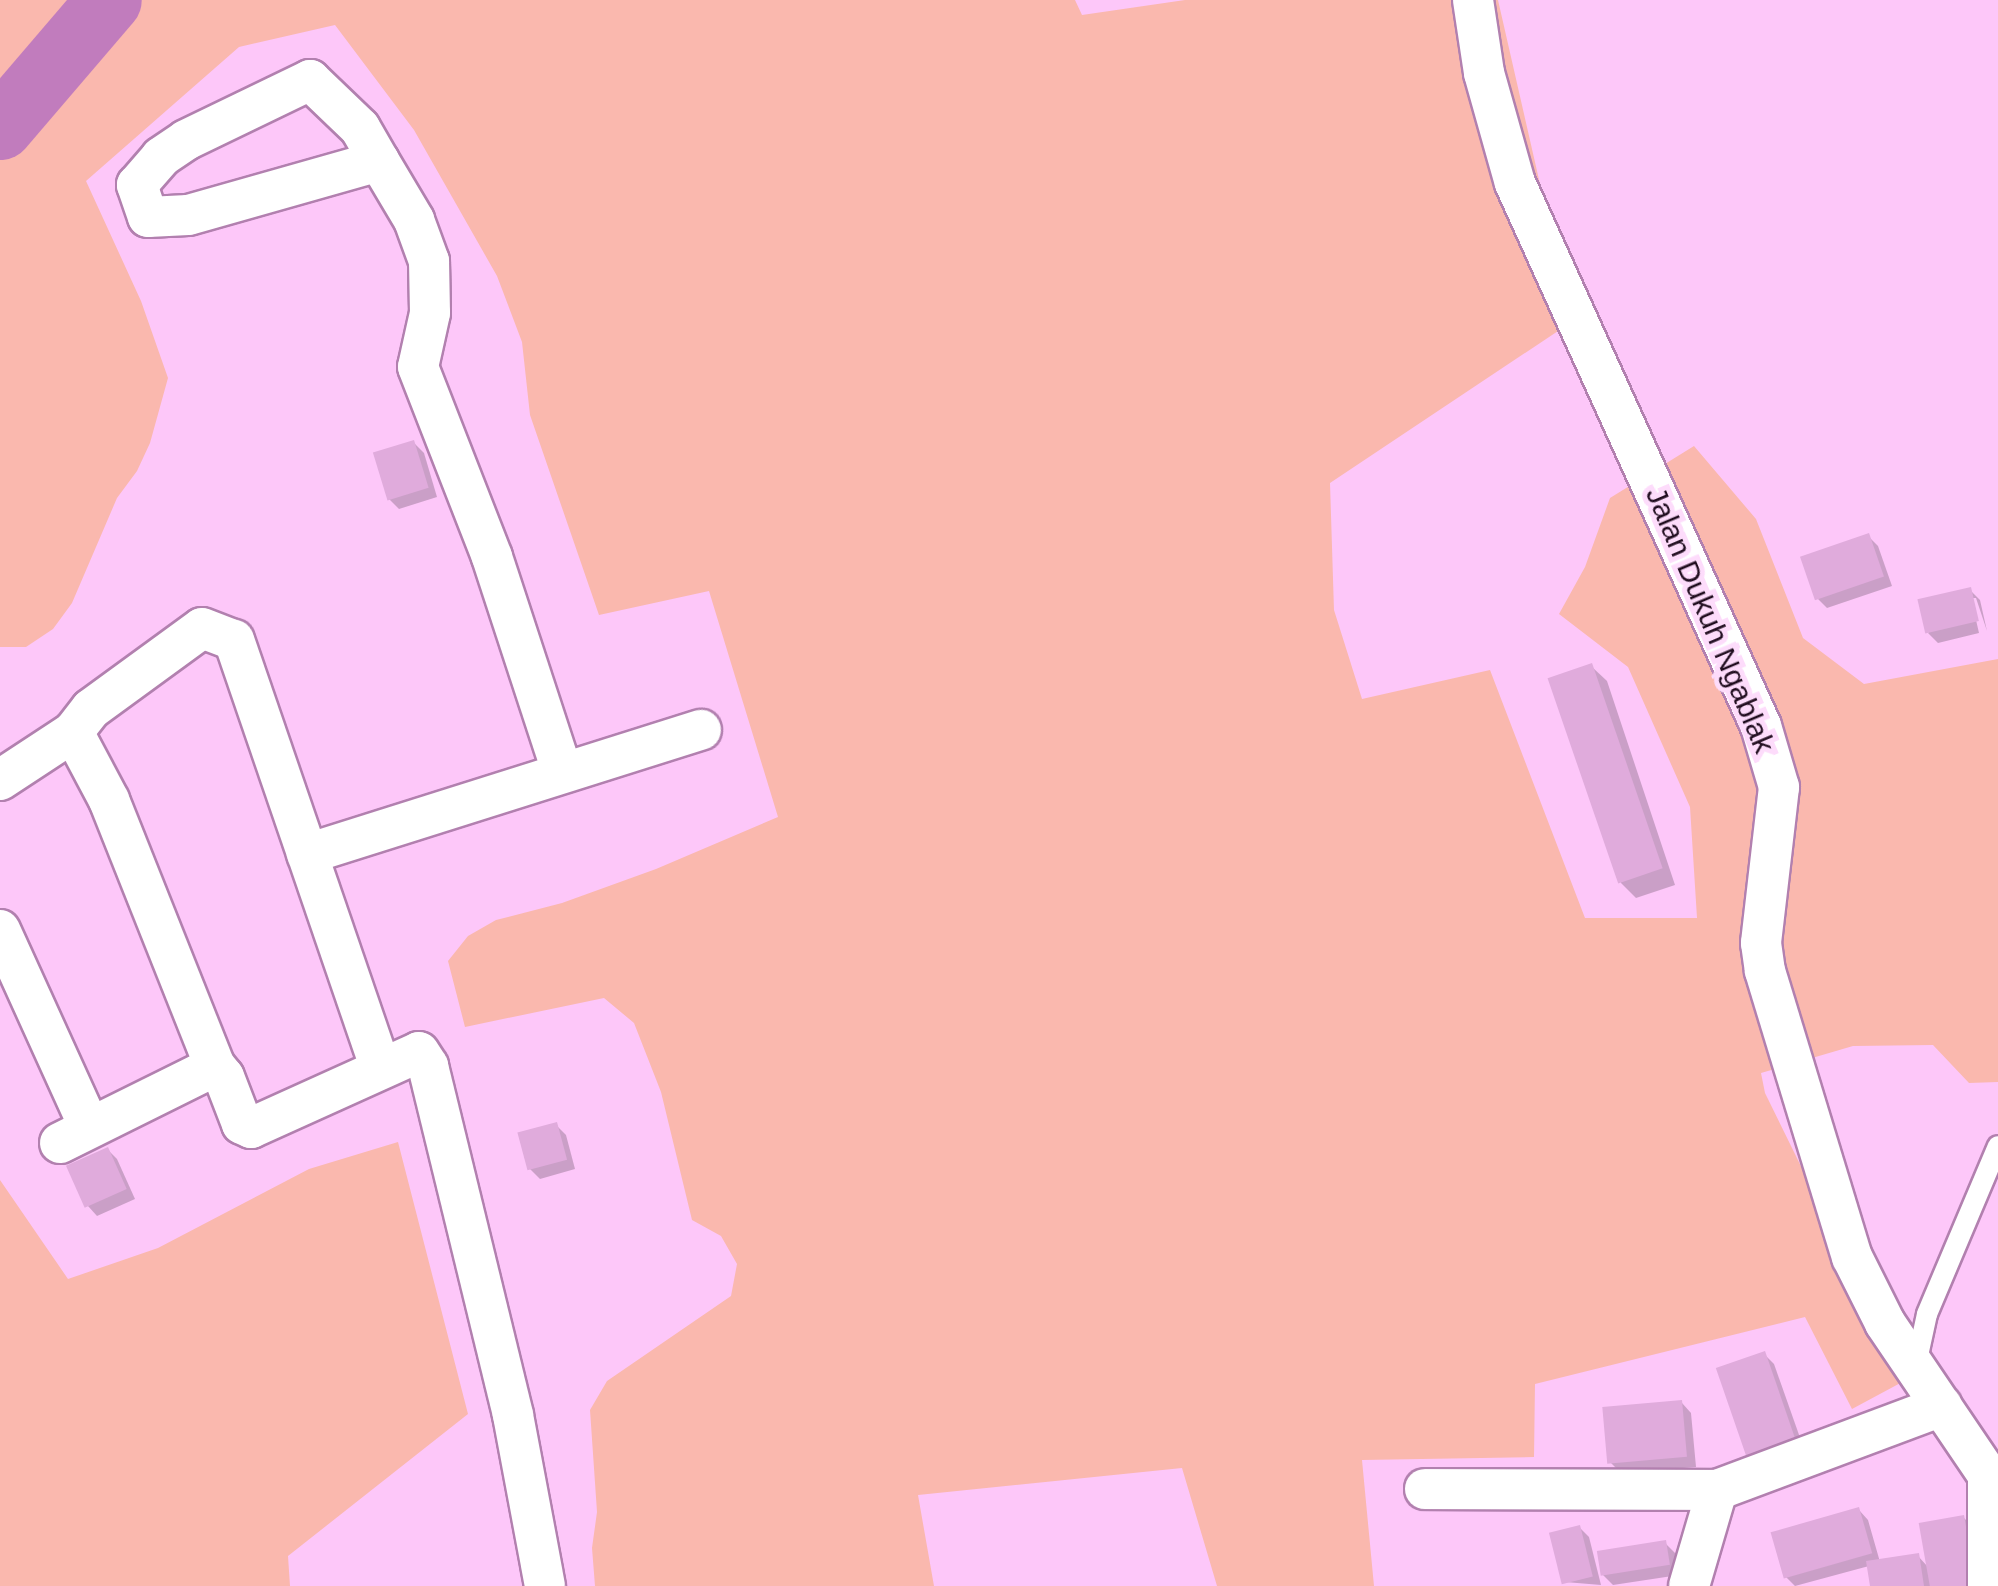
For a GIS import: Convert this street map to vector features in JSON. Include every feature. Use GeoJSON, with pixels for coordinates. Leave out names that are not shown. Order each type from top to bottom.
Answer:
{"type":"FeatureCollection","features":[{"type":"Feature","properties":{"kind":"street","name":"Jalan Dukuh Ngablak"},"geometry":{"type":"LineString","coordinates":[[1473,0],[1484,72],[1515,183],[1761,726],[1779,787],[1761,942],[1765,971],[1852,1257],[1885,1323],[1993,1475],[1988,1586]]}},
{"type":"Feature","properties":{"kind":"street"},"geometry":{"type":"LineString","coordinates":[[379,161],[188,215],[148,218],[136,185],[161,157],[186,140],[310,80],[360,128],[414,220],[430,261],[430,313],[418,367],[492,556],[562,771]]}},
{"type":"Feature","properties":{"kind":"street"},"geometry":{"type":"LineString","coordinates":[[0,780],[74,732],[92,708],[202,628],[234,640],[380,1068]]}},
{"type":"Feature","properties":{"kind":"street"},"geometry":{"type":"LineString","coordinates":[[307,854],[702,730]]}},
{"type":"Feature","properties":{"kind":"street"},"geometry":{"type":"LineString","coordinates":[[74,732],[109,800],[242,1124],[251,1128],[419,1052],[428,1066],[513,1415],[545,1586]]}},
{"type":"Feature","properties":{"kind":"street"},"geometry":{"type":"LineString","coordinates":[[0,930],[75,1136],[215,1066]]}},
{"type":"Feature","properties":{"kind":"street"},"geometry":{"type":"LineString","coordinates":[[1425,1489],[1716,1490],[1942,1406]]}},
{"type":"Feature","properties":{"kind":"street"},"geometry":{"type":"LineString","coordinates":[[1689,1586],[1716,1490]]}},
{"type":"Feature","properties":{"kind":"lane"},"geometry":{"type":"LineString","coordinates":[[1915,1368],[1927,1314],[1998,1146]]}},
{"type":"Feature","properties":{"kind":"shaded area"},"geometry":{"type":"Polygon","coordinates":[[[0,0],[1075,0],[1082,15],[1185,0],[1498,0],[1545,206],[1588,311],[1330,483],[1334,610],[1362,699],[1490,670],[1585,918],[1697,918],[1690,807],[1628,667],[1559,614],[1585,567],[1610,498],[1694,446],[1756,519],[1803,638],[1864,684],[1998,659],[1998,1082],[1969,1083],[1933,1045],[1853,1046],[1761,1073],[1765,1093],[1906,1380],[1852,1409],[1805,1317],[1535,1384],[1534,1457],[1362,1460],[1374,1586],[1217,1586],[1182,1468],[918,1495],[934,1586],[595,1586],[592,1548],[597,1512],[590,1410],[607,1381],[731,1296],[737,1264],[721,1236],[692,1220],[661,1092],[634,1023],[604,998],[465,1027],[448,961],[468,936],[496,920],[562,903],[656,869],[778,817],[709,591],[599,615],[530,415],[522,342],[497,276],[414,130],[335,25],[239,47],[86,181],[141,301],[168,378],[150,443],[137,471],[117,498],[72,603],[53,629],[26,647],[0,647],[0,0]]]}},
{"type":"Feature","properties":{"kind":"shaded area"},"geometry":{"type":"Polygon","coordinates":[[[398,1142],[468,1414],[288,1556],[290,1586],[0,1586],[0,1180],[68,1279],[158,1248],[309,1169],[398,1142]]]}},
{"type":"Feature","properties":{"kind":"building"},"geometry":{"type":"Polygon","coordinates":[[[414,440],[429,488],[387,500],[373,453],[414,440]]]}},
{"type":"Feature","properties":{"kind":"building"},"geometry":{"type":"Polygon","coordinates":[[[1869,533],[1884,576],[1815,600],[1800,557],[1869,533]]]}},
{"type":"Feature","properties":{"kind":"building"},"geometry":{"type":"Polygon","coordinates":[[[1971,587],[1979,621],[1925,633],[1917,599],[1971,587]]]}},
{"type":"Feature","properties":{"kind":"building"},"geometry":{"type":"Polygon","coordinates":[[[1592,663],[1663,868],[1618,883],[1548,678],[1592,663]]]}},
{"type":"Feature","properties":{"kind":"building"},"geometry":{"type":"Polygon","coordinates":[[[557,1122],[567,1160],[527,1170],[517,1133],[557,1122]]]}},
{"type":"Feature","properties":{"kind":"building"},"geometry":{"type":"Polygon","coordinates":[[[108,1147],[127,1189],[85,1208],[66,1166],[108,1147]]]}},
{"type":"Feature","properties":{"kind":"building"},"geometry":{"type":"Polygon","coordinates":[[[1765,1351],[1795,1439],[1746,1456],[1716,1368],[1765,1351]]]}},
{"type":"Feature","properties":{"kind":"building"},"geometry":{"type":"Polygon","coordinates":[[[1682,1400],[1687,1457],[1607,1464],[1602,1407],[1682,1400]]]}},
{"type":"Feature","properties":{"kind":"building"},"geometry":{"type":"Polygon","coordinates":[[[1859,1507],[1872,1553],[1784,1578],[1771,1532],[1859,1507]]]}},
{"type":"Feature","properties":{"kind":"building"},"geometry":{"type":"Polygon","coordinates":[[[1964,1515],[1977,1586],[1930,1586],[1919,1523],[1964,1515]]]}},
{"type":"Feature","properties":{"kind":"building"},"geometry":{"type":"Polygon","coordinates":[[[1580,1525],[1593,1576],[1562,1584],[1549,1533],[1580,1525]]]}},
{"type":"Feature","properties":{"kind":"building"},"geometry":{"type":"Polygon","coordinates":[[[1666,1540],[1670,1565],[1601,1576],[1597,1551],[1666,1540]]]}},
{"type":"Feature","properties":{"kind":"building"},"geometry":{"type":"Polygon","coordinates":[[[1919,1553],[1924,1586],[1870,1586],[1866,1561],[1919,1553]]]}},
{"type":"Feature","properties":{"kind":"waterway"},"geometry":{"type":"LineString","coordinates":[[0,127],[109,0]]}}]}
